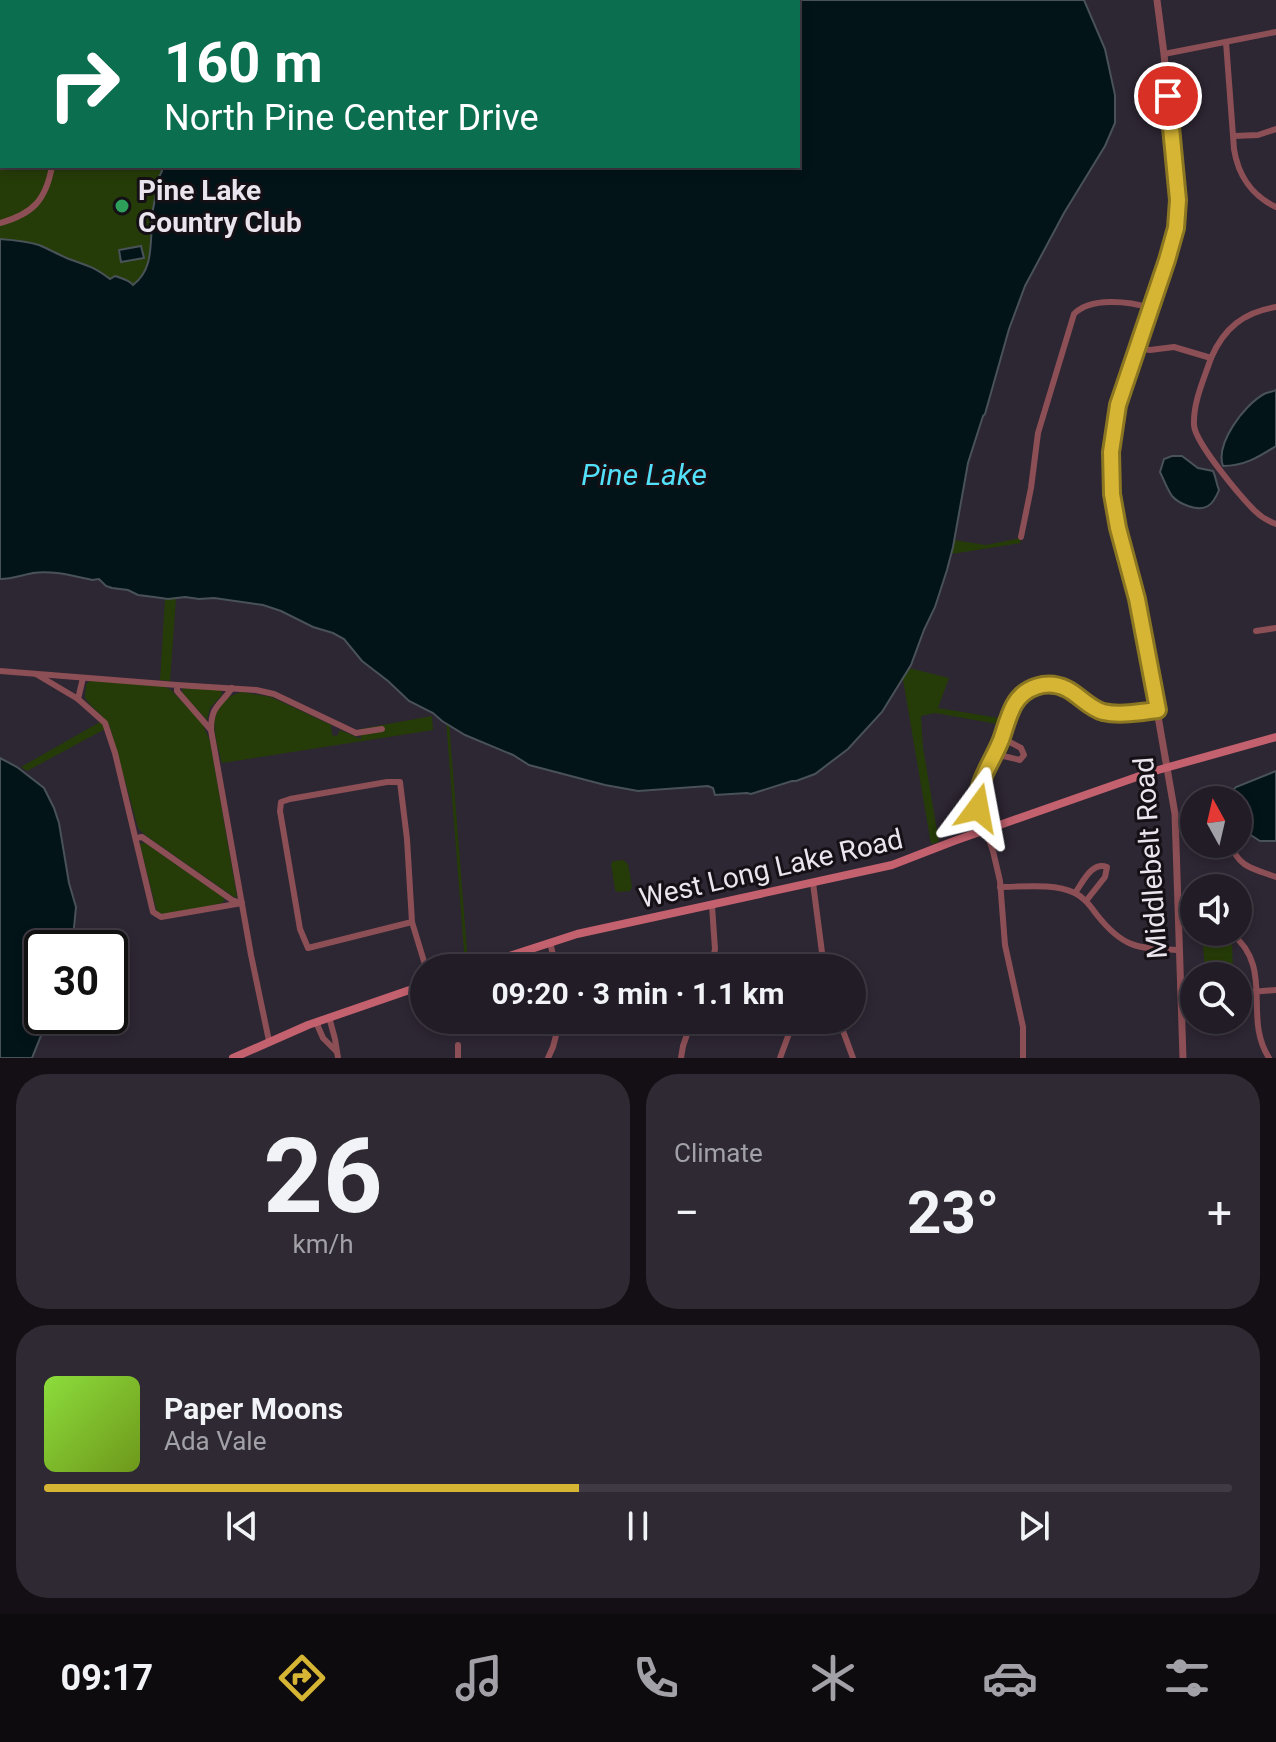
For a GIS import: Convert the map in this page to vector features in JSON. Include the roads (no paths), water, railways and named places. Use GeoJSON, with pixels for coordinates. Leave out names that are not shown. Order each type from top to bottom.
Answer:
{"type":"FeatureCollection","features":[{"type":"Feature","properties":{"kind":"main road","name":"West Long Lake Road"},"geometry":{"type":"LineString","coordinates":[[514,954],[577,934],[898,863],[1167,767],[1276,737]]}},
{"type":"Feature","properties":{"kind":"main road"},"geometry":{"type":"LineString","coordinates":[[233,1058],[316,1022],[410,990]]}},
{"type":"Feature","properties":{"kind":"street","name":"Middlebelt Road"},"geometry":{"type":"LineString","coordinates":[[1157,0],[1177,215],[1173,240],[1115,420],[1111,486],[1118,528],[1137,599],[1175,814],[1180,987]]}},
{"type":"Feature","properties":{"kind":"street"},"geometry":{"type":"LineString","coordinates":[[1164,54],[1276,32]]}},
{"type":"Feature","properties":{"kind":"street"},"geometry":{"type":"LineString","coordinates":[[1226,42],[1236,159],[1243,177],[1257,194],[1276,207]]}},
{"type":"Feature","properties":{"kind":"street"},"geometry":{"type":"LineString","coordinates":[[1234,136],[1258,135],[1276,129]]}},
{"type":"Feature","properties":{"kind":"street"},"geometry":{"type":"LineString","coordinates":[[0,223],[24,213],[38,202],[47,189],[52,168]]}},
{"type":"Feature","properties":{"kind":"street"},"geometry":{"type":"LineString","coordinates":[[1021,537],[1038,433],[1074,314],[1083,307],[1114,302],[1150,308]]}},
{"type":"Feature","properties":{"kind":"street"},"geometry":{"type":"LineString","coordinates":[[1276,307],[1251,313],[1234,323],[1222,337],[1211,358],[1197,400],[1194,422],[1198,438],[1212,459],[1253,509],[1276,524]]}},
{"type":"Feature","properties":{"kind":"street"},"geometry":{"type":"LineString","coordinates":[[1136,348],[1174,347],[1211,358]]}},
{"type":"Feature","properties":{"kind":"street"},"geometry":{"type":"LineString","coordinates":[[1256,631],[1276,628]]}},
{"type":"Feature","properties":{"kind":"street"},"geometry":{"type":"LineString","coordinates":[[0,671],[256,690],[274,694],[356,733],[382,729]]}},
{"type":"Feature","properties":{"kind":"street"},"geometry":{"type":"LineString","coordinates":[[36,674],[78,699],[102,719],[109,732],[153,912],[161,917],[242,903]]}},
{"type":"Feature","properties":{"kind":"street"},"geometry":{"type":"LineString","coordinates":[[78,699],[83,678]]}},
{"type":"Feature","properties":{"kind":"street"},"geometry":{"type":"LineString","coordinates":[[177,685],[177,691],[211,730]]}},
{"type":"Feature","properties":{"kind":"street"},"geometry":{"type":"LineString","coordinates":[[1023,1058],[1023,1027],[1005,945],[1000,887],[993,851],[978,808],[980,783],[1015,703],[1025,692],[1042,685],[1068,689],[1095,709],[1105,712],[1119,714],[1158,710]]}},
{"type":"Feature","properties":{"kind":"street"},"geometry":{"type":"LineString","coordinates":[[232,688],[215,709],[211,717],[211,730],[269,1041]]}},
{"type":"Feature","properties":{"kind":"street"},"geometry":{"type":"LineString","coordinates":[[995,754],[1020,760],[1024,755],[1021,748],[1002,738]]}},
{"type":"Feature","properties":{"kind":"street"},"geometry":{"type":"LineString","coordinates":[[412,922],[308,948],[300,929],[281,802],[400,782],[412,922],[422,954]]}},
{"type":"Feature","properties":{"kind":"street"},"geometry":{"type":"LineString","coordinates":[[136,838],[142,837],[232,900],[242,903]]}},
{"type":"Feature","properties":{"kind":"street"},"geometry":{"type":"LineString","coordinates":[[1237,858],[1242,864],[1276,877]]}},
{"type":"Feature","properties":{"kind":"street"},"geometry":{"type":"LineString","coordinates":[[1075,893],[1093,869],[1097,866],[1107,867],[1105,877],[1086,901]]}},
{"type":"Feature","properties":{"kind":"street"},"geometry":{"type":"LineString","coordinates":[[813,883],[821,954]]}},
{"type":"Feature","properties":{"kind":"street"},"geometry":{"type":"LineString","coordinates":[[1000,887],[1060,889],[1075,893],[1124,941],[1146,948],[1179,950]]}},
{"type":"Feature","properties":{"kind":"street"},"geometry":{"type":"LineString","coordinates":[[712,906],[714,954]]}},
{"type":"Feature","properties":{"kind":"street"},"geometry":{"type":"LineString","coordinates":[[550,942],[553,954]]}},
{"type":"Feature","properties":{"kind":"street"},"geometry":{"type":"LineString","coordinates":[[1244,946],[1256,972],[1258,1028],[1266,1057]]}},
{"type":"Feature","properties":{"kind":"street"},"geometry":{"type":"LineString","coordinates":[[1252,992],[1276,990]]}},
{"type":"Feature","properties":{"kind":"street"},"geometry":{"type":"LineString","coordinates":[[329,1017],[338,1055]]}},
{"type":"Feature","properties":{"kind":"street"},"geometry":{"type":"LineString","coordinates":[[316,1022],[323,1038],[338,1055]]}},
{"type":"Feature","properties":{"kind":"street"},"geometry":{"type":"LineString","coordinates":[[548,1058],[556,1034]]}},
{"type":"Feature","properties":{"kind":"street"},"geometry":{"type":"LineString","coordinates":[[681,1058],[687,1034]]}},
{"type":"Feature","properties":{"kind":"street"},"geometry":{"type":"LineString","coordinates":[[780,1058],[789,1034]]}},
{"type":"Feature","properties":{"kind":"street"},"geometry":{"type":"LineString","coordinates":[[844,1034],[853,1058]]}},
{"type":"Feature","properties":{"kind":"street","name":"Middlebelt Road"},"geometry":{"type":"LineString","coordinates":[[1182,1034],[1183,1058]]}},
{"type":"Feature","properties":{"kind":"street"},"geometry":{"type":"LineString","coordinates":[[458,1045],[458,1058]]}},
{"type":"Feature","properties":{"kind":"water","name":"Pine Lake"},"geometry":{"type":"Polygon","coordinates":[[[800,0],[1084,0],[1105,49],[1115,95],[1115,123],[1105,146],[1025,286],[1009,329],[968,463],[947,570],[911,665],[882,712],[848,749],[815,774],[751,794],[715,795],[713,788],[708,786],[638,791],[529,765],[465,735],[409,701],[362,661],[344,639],[263,605],[214,598],[168,599],[138,595],[106,586],[99,579],[55,573],[40,572],[0,579],[0,239],[39,245],[95,269],[110,279],[115,276],[133,285],[147,265],[151,220],[161,168],[800,168],[800,0]]]}},
{"type":"Feature","properties":{"kind":"water"},"geometry":{"type":"Polygon","coordinates":[[[141,246],[144,258],[121,262],[119,250],[141,246]]]}},
{"type":"Feature","properties":{"kind":"water"},"geometry":{"type":"Polygon","coordinates":[[[1276,390],[1276,446],[1245,463],[1223,466],[1223,447],[1233,426],[1256,399],[1276,390]]]}},
{"type":"Feature","properties":{"kind":"water"},"geometry":{"type":"Polygon","coordinates":[[[1182,456],[1198,468],[1213,471],[1219,490],[1210,505],[1194,508],[1172,496],[1160,472],[1164,459],[1182,456]]]}},
{"type":"Feature","properties":{"kind":"water"},"geometry":{"type":"Polygon","coordinates":[[[0,758],[44,788],[59,823],[76,907],[74,930],[24,930],[24,1034],[42,1034],[32,1058],[0,1058],[0,758]]]}},
{"type":"Feature","properties":{"kind":"water"},"geometry":{"type":"Polygon","coordinates":[[[1276,771],[1276,841],[1260,841],[1252,836],[1252,786],[1238,786],[1276,771]]]}},
{"type":"Feature","properties":{"kind":"place","name":"Pine Lake Country Club"},"geometry":{"type":"Point","coordinates":[122,206]}}]}
